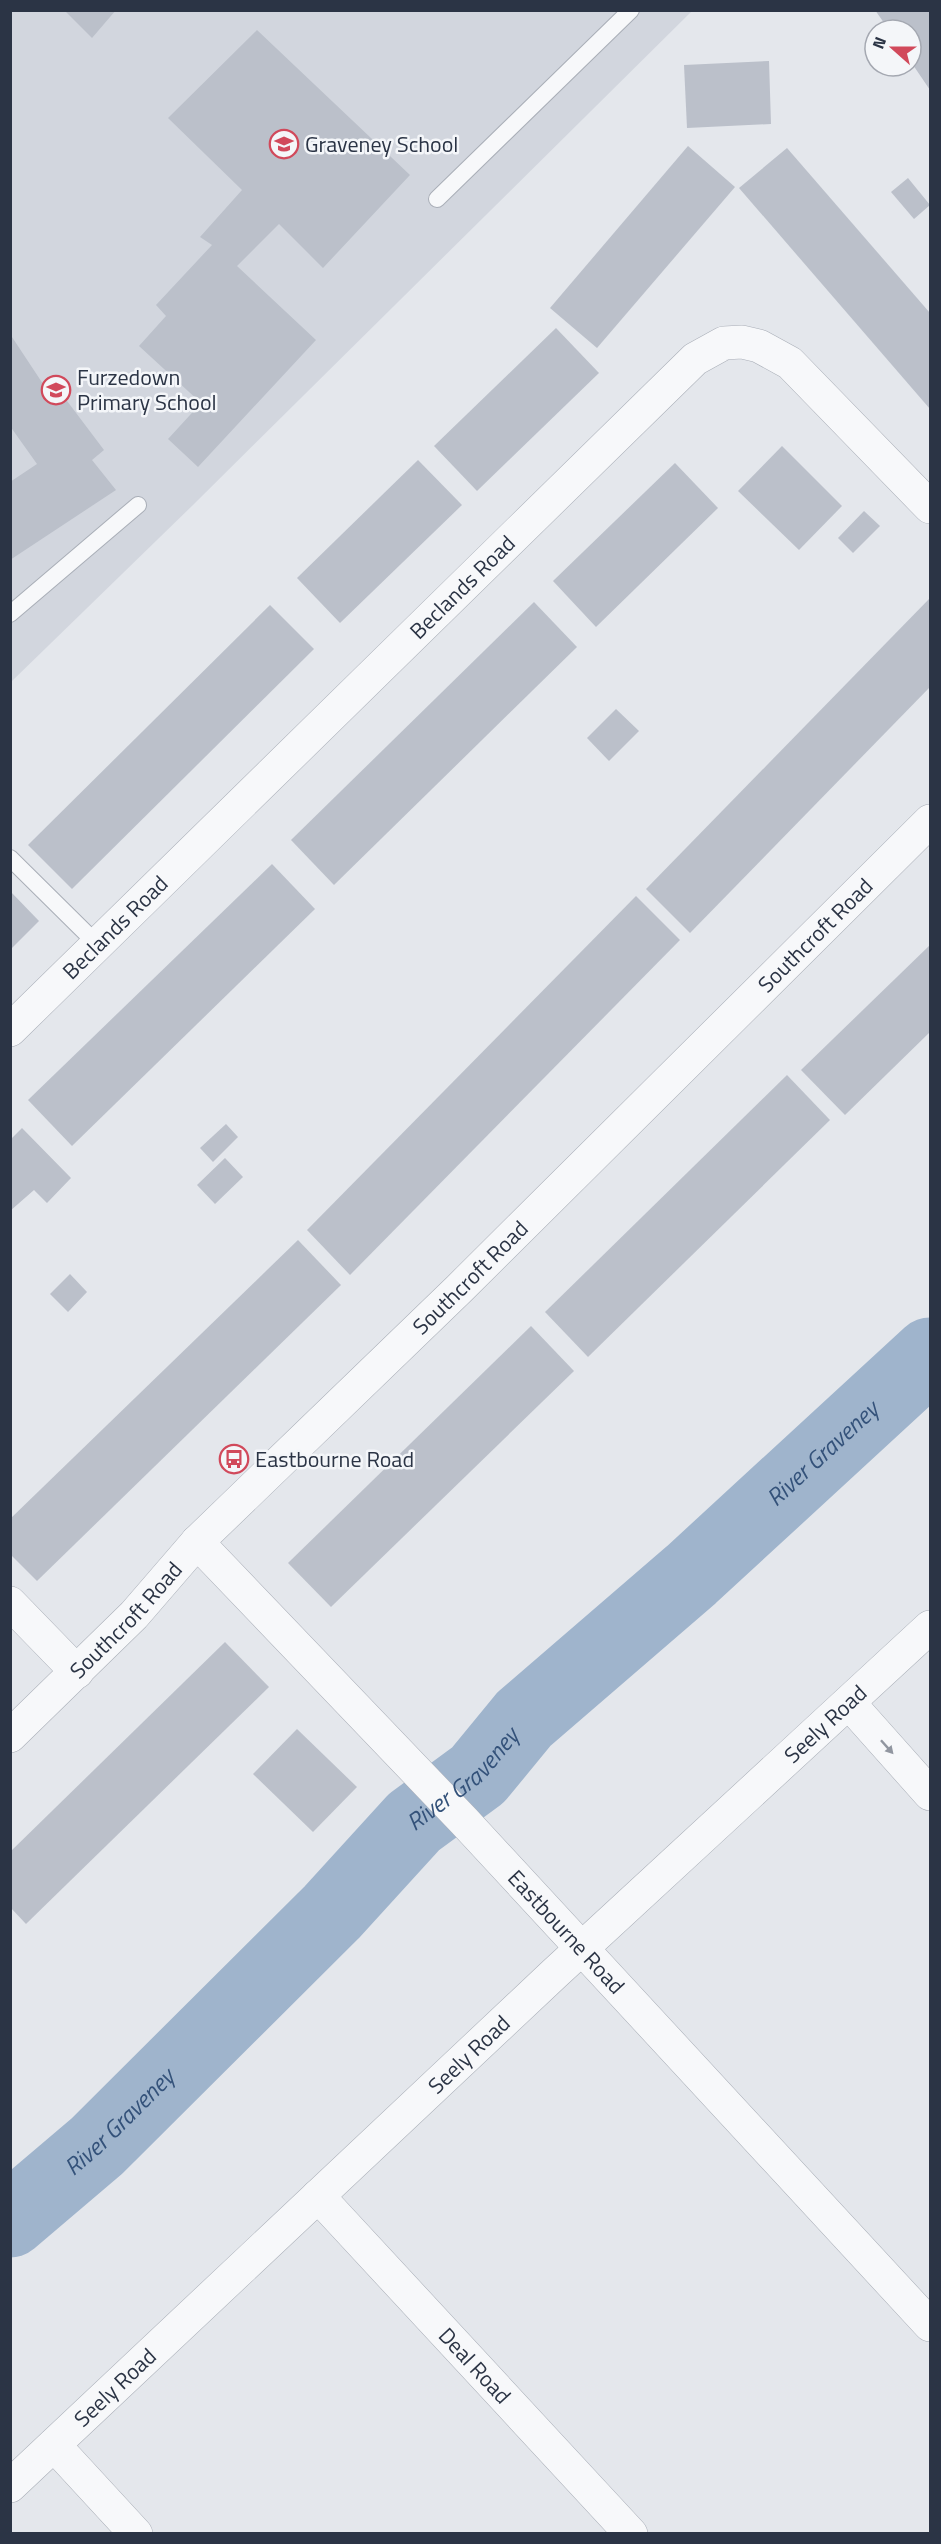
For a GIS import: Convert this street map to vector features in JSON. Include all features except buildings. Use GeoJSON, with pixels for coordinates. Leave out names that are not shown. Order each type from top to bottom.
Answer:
{"type":"FeatureCollection","features":[{"type":"Feature","properties":{"kind":"street","name":"Beclands Road"},"geometry":{"type":"LineString","coordinates":[[10,1030],[695,358],[724,343],[742,342],[759,346],[790,363],[930,507]]}},
{"type":"Feature","properties":{"kind":"street","name":"Southcroft Road"},"geometry":{"type":"LineString","coordinates":[[10,1736],[134,1615],[197,1542],[459,1289],[930,821]]}},
{"type":"Feature","properties":{"kind":"street","name":"Eastbourne Road"},"geometry":{"type":"LineString","coordinates":[[197,1542],[464,1821],[930,2325]]}},
{"type":"Feature","properties":{"kind":"street"},"geometry":{"type":"LineString","coordinates":[[10,1604],[77,1672]]}},
{"type":"Feature","properties":{"kind":"street","name":"Seely Road"},"geometry":{"type":"LineString","coordinates":[[10,2486],[581,1950],[930,1627]]}},
{"type":"Feature","properties":{"kind":"street"},"geometry":{"type":"LineString","coordinates":[[849,1703],[930,1794]]}},
{"type":"Feature","properties":{"kind":"street","name":"Deal Road"},"geometry":{"type":"LineString","coordinates":[[318,2196],[631,2534]]}},
{"type":"Feature","properties":{"kind":"street"},"geometry":{"type":"LineString","coordinates":[[54,2445],[136,2534]]}},
{"type":"Feature","properties":{"kind":"lane"},"geometry":{"type":"LineString","coordinates":[[437,199],[631,10]]}},
{"type":"Feature","properties":{"kind":"lane"},"geometry":{"type":"LineString","coordinates":[[10,614],[138,505]]}},
{"type":"Feature","properties":{"kind":"lane"},"geometry":{"type":"LineString","coordinates":[[10,858],[97,944]]}},
{"type":"Feature","properties":{"kind":"shaded area","name":"Graveney School"},"geometry":{"type":"Polygon","coordinates":[[[11,11],[692,11],[11,682],[11,11]]]}},
{"type":"Feature","properties":{"kind":"waterway","name":"River Graveney"},"geometry":{"type":"LineString","coordinates":[[10,2220],[97,2146],[332,1912],[414,1822],[478,1775],[524,1719],[691,1575],[930,1355]]}},
{"type":"Feature","properties":{"kind":"place","name":"Graveney School"},"geometry":{"type":"Point","coordinates":[284,144]}},
{"type":"Feature","properties":{"kind":"place","name":"Furzedown Primary School"},"geometry":{"type":"Point","coordinates":[56,390]}},
{"type":"Feature","properties":{"kind":"place","name":"Eastbourne Road"},"geometry":{"type":"Point","coordinates":[234,1459]}}]}
